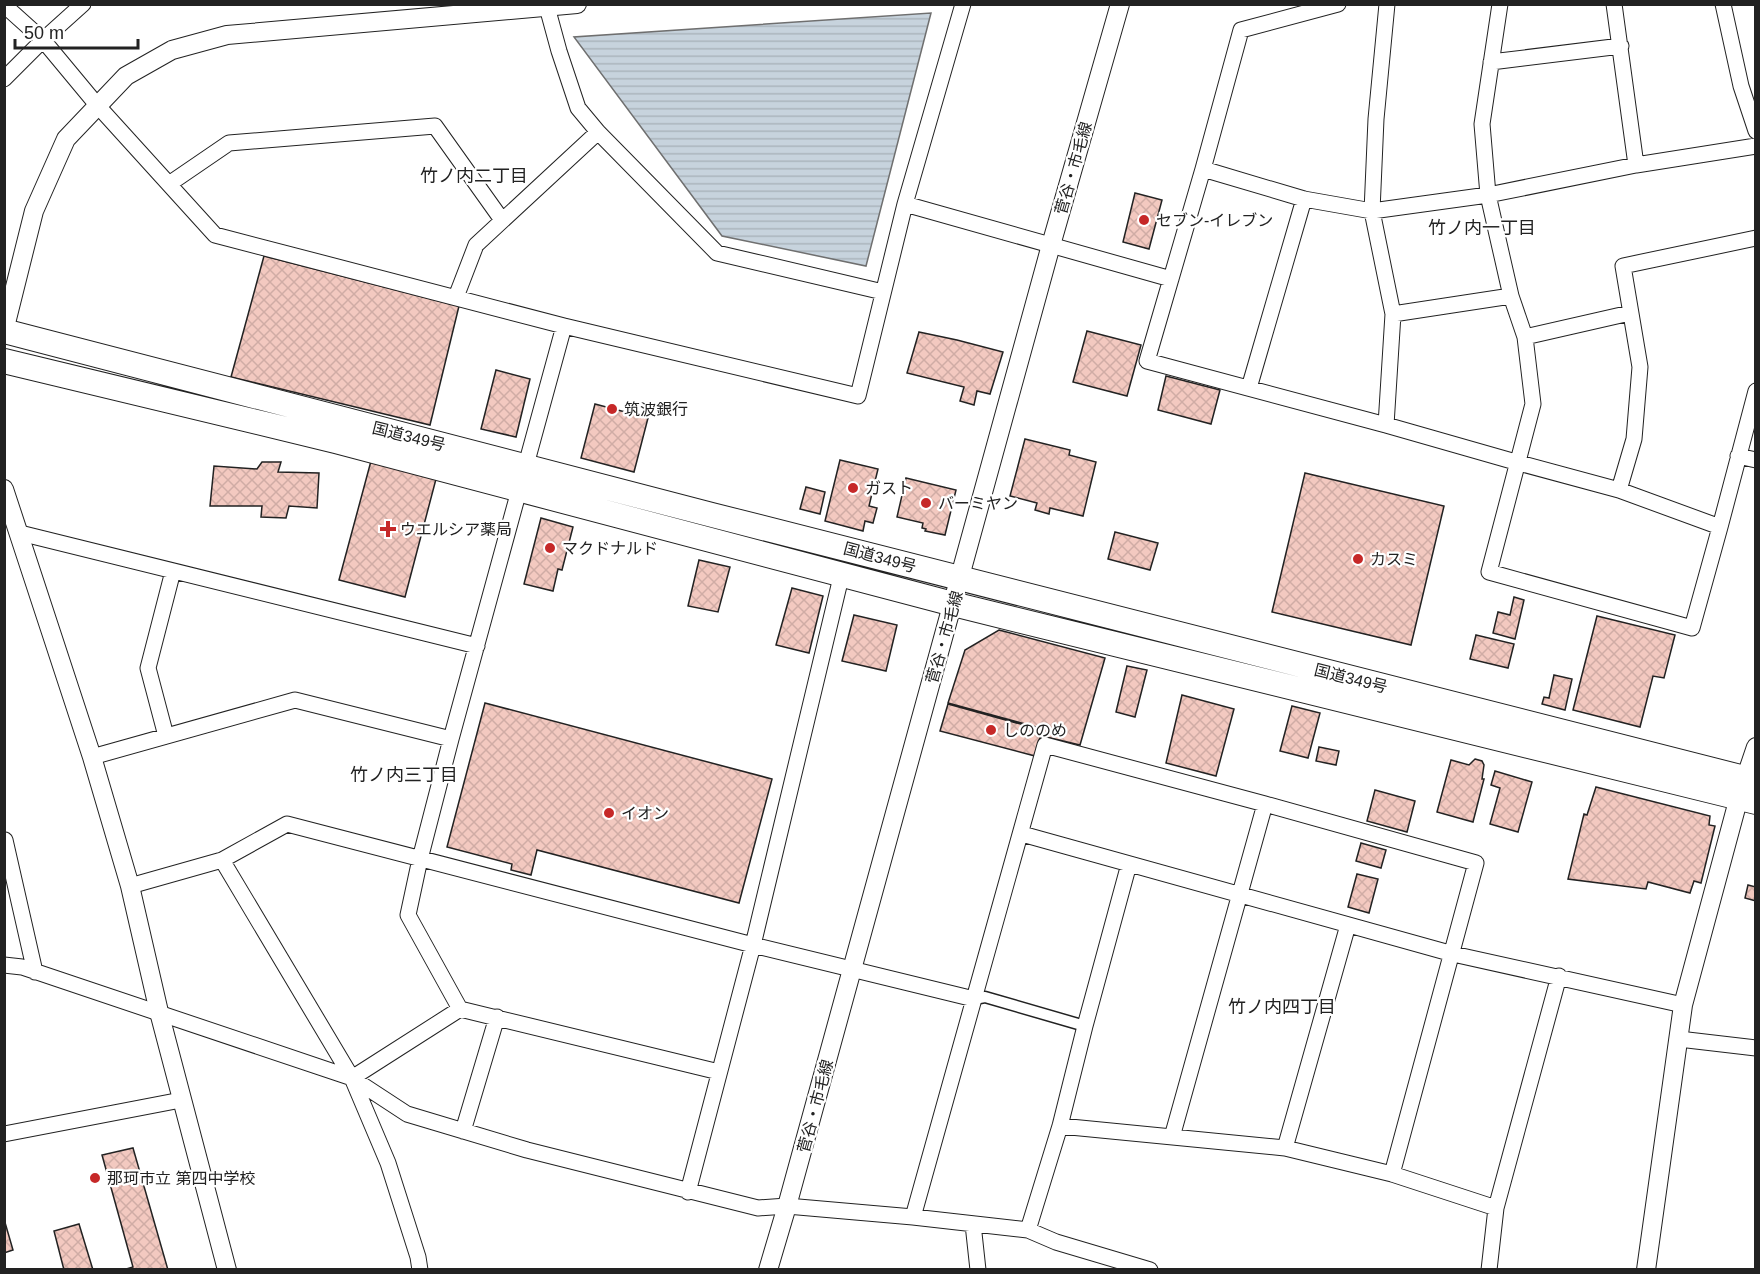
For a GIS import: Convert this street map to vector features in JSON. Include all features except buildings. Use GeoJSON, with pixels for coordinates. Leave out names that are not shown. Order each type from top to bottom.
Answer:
{"type":"FeatureCollection","features":[{"type":"Feature","properties":{"kind":"highway","name":"国道349号"},"geometry":{"type":"LineString","coordinates":[[4,331],[960,578],[1749,790]]}},
{"type":"Feature","properties":{"kind":"highway","name":"国道349号"},"geometry":{"type":"LineString","coordinates":[[4,361],[336,441],[953,604],[1749,790]]}},
{"type":"Feature","properties":{"kind":"street"},"geometry":{"type":"LineString","coordinates":[[4,79],[83,4]]}},
{"type":"Feature","properties":{"kind":"street"},"geometry":{"type":"LineString","coordinates":[[4,331],[34,211],[66,139],[126,76],[172,50],[227,35],[577,4]]}},
{"type":"Feature","properties":{"kind":"street"},"geometry":{"type":"LineString","coordinates":[[4,5],[43,40],[97,105],[214,235],[564,326],[858,396],[905,204],[963,4]]}},
{"type":"Feature","properties":{"kind":"street","name":"菅谷・市毛線"},"geometry":{"type":"LineString","coordinates":[[768,1269],[1051,245],[1120,4]]}},
{"type":"Feature","properties":{"kind":"street"},"geometry":{"type":"LineString","coordinates":[[1338,4],[1241,30],[1147,361],[1619,490],[1720,527]]}},
{"type":"Feature","properties":{"kind":"street"},"geometry":{"type":"LineString","coordinates":[[1386,425],[1393,314],[1372,211],[1376,119],[1387,4]]}},
{"type":"Feature","properties":{"kind":"street"},"geometry":{"type":"LineString","coordinates":[[1500,4],[1482,124],[1488,195],[1511,296],[1525,337],[1533,404],[1490,572],[1692,628],[1755,391]]}},
{"type":"Feature","properties":{"kind":"street"},"geometry":{"type":"LineString","coordinates":[[1614,4],[1636,165]]}},
{"type":"Feature","properties":{"kind":"street"},"geometry":{"type":"LineString","coordinates":[[1723,4],[1748,85],[1755,131]]}},
{"type":"Feature","properties":{"kind":"street"},"geometry":{"type":"LineString","coordinates":[[547,7],[578,108],[598,132],[717,253],[883,292]]}},
{"type":"Feature","properties":{"kind":"street"},"geometry":{"type":"LineString","coordinates":[[1491,62],[1621,46]]}},
{"type":"Feature","properties":{"kind":"street"},"geometry":{"type":"LineString","coordinates":[[169,184],[229,143],[435,126],[502,220]]}},
{"type":"Feature","properties":{"kind":"street"},"geometry":{"type":"LineString","coordinates":[[456,297],[476,245],[598,132]]}},
{"type":"Feature","properties":{"kind":"street"},"geometry":{"type":"LineString","coordinates":[[1203,169],[1304,199],[1372,211],[1488,195],[1636,165],[1755,146]]}},
{"type":"Feature","properties":{"kind":"street"},"geometry":{"type":"LineString","coordinates":[[1249,388],[1304,199]]}},
{"type":"Feature","properties":{"kind":"street"},"geometry":{"type":"LineString","coordinates":[[905,204],[1170,279]]}},
{"type":"Feature","properties":{"kind":"street"},"geometry":{"type":"LineString","coordinates":[[1619,490],[1634,439],[1640,367],[1623,266],[1755,238]]}},
{"type":"Feature","properties":{"kind":"street"},"geometry":{"type":"LineString","coordinates":[[1393,314],[1511,296]]}},
{"type":"Feature","properties":{"kind":"street"},"geometry":{"type":"LineString","coordinates":[[1525,337],[1630,313]]}},
{"type":"Feature","properties":{"kind":"street"},"geometry":{"type":"LineString","coordinates":[[460,1009],[408,915],[450,739],[564,326]]}},
{"type":"Feature","properties":{"kind":"street"},"geometry":{"type":"LineString","coordinates":[[1738,456],[1755,460]]}},
{"type":"Feature","properties":{"kind":"street"},"geometry":{"type":"LineString","coordinates":[[4,489],[92,757],[130,886],[181,1100],[227,1269]]}},
{"type":"Feature","properties":{"kind":"street"},"geometry":{"type":"LineString","coordinates":[[20,533],[477,646]]}},
{"type":"Feature","properties":{"kind":"street"},"geometry":{"type":"LineString","coordinates":[[166,736],[148,668],[172,571]]}},
{"type":"Feature","properties":{"kind":"street"},"geometry":{"type":"LineString","coordinates":[[688,1192],[753,945],[842,573]]}},
{"type":"Feature","properties":{"kind":"street"},"geometry":{"type":"LineString","coordinates":[[92,757],[295,700],[450,739]]}},
{"type":"Feature","properties":{"kind":"street"},"geometry":{"type":"LineString","coordinates":[[913,1217],[1022,834],[1045,745],[1476,863],[1392,1174]]}},
{"type":"Feature","properties":{"kind":"street"},"geometry":{"type":"LineString","coordinates":[[1646,1269],[1683,1005],[1749,790],[1755,747]]}},
{"type":"Feature","properties":{"kind":"street"},"geometry":{"type":"LineString","coordinates":[[1173,1137],[1265,804]]}},
{"type":"Feature","properties":{"kind":"street"},"geometry":{"type":"LineString","coordinates":[[130,886],[222,860],[287,824],[753,945],[974,999],[985,997],[1085,1026]]}},
{"type":"Feature","properties":{"kind":"street"},"geometry":{"type":"LineString","coordinates":[[1022,834],[1453,954],[1683,1005]]}},
{"type":"Feature","properties":{"kind":"street"},"geometry":{"type":"LineString","coordinates":[[5,840],[35,972]]}},
{"type":"Feature","properties":{"kind":"street"},"geometry":{"type":"LineString","coordinates":[[222,860],[352,1078],[388,1162],[420,1269]]}},
{"type":"Feature","properties":{"kind":"street"},"geometry":{"type":"LineString","coordinates":[[1028,1230],[1060,1126],[1129,864]]}},
{"type":"Feature","properties":{"kind":"street"},"geometry":{"type":"LineString","coordinates":[[1285,1148],[1348,925]]}},
{"type":"Feature","properties":{"kind":"street"},"geometry":{"type":"LineString","coordinates":[[4,965],[22,967],[352,1078],[407,1114],[527,1150],[758,1208],[787,1206],[1028,1230],[1056,1242],[1150,1269]]}},
{"type":"Feature","properties":{"kind":"street"},"geometry":{"type":"LineString","coordinates":[[1489,1269],[1496,1208],[1559,976]]}},
{"type":"Feature","properties":{"kind":"street"},"geometry":{"type":"LineString","coordinates":[[352,1078],[460,1009],[720,1072]]}},
{"type":"Feature","properties":{"kind":"street"},"geometry":{"type":"LineString","coordinates":[[463,1131],[497,1017]]}},
{"type":"Feature","properties":{"kind":"street"},"geometry":{"type":"LineString","coordinates":[[1679,1039],[1755,1048]]}},
{"type":"Feature","properties":{"kind":"street"},"geometry":{"type":"LineString","coordinates":[[4,1134],[181,1100]]}},
{"type":"Feature","properties":{"kind":"street"},"geometry":{"type":"LineString","coordinates":[[1060,1126],[1285,1148],[1392,1174],[1496,1208]]}},
{"type":"Feature","properties":{"kind":"street"},"geometry":{"type":"LineString","coordinates":[[973,1224],[978,1269]]}},
{"type":"Feature","properties":{"kind":"shaded area"},"geometry":{"type":"Polygon","coordinates":[[[931,13],[866,266],[722,236],[574,37],[931,13]]]}},
{"type":"Feature","properties":{"kind":"place","name":"セブン-イレブン"},"geometry":{"type":"Point","coordinates":[1144,220]}},
{"type":"Feature","properties":{"kind":"place","name":"筑波銀行"},"geometry":{"type":"Point","coordinates":[612,409]}},
{"type":"Feature","properties":{"kind":"place","name":"ガスト"},"geometry":{"type":"Point","coordinates":[853,488]}},
{"type":"Feature","properties":{"kind":"place","name":"バーミヤン"},"geometry":{"type":"Point","coordinates":[926,503]}},
{"type":"Feature","properties":{"kind":"place","name":"ウエルシア薬局"},"geometry":{"type":"Point","coordinates":[388,529]}},
{"type":"Feature","properties":{"kind":"place","name":"マクドナルド"},"geometry":{"type":"Point","coordinates":[550,548]}},
{"type":"Feature","properties":{"kind":"place","name":"カスミ"},"geometry":{"type":"Point","coordinates":[1358,559]}},
{"type":"Feature","properties":{"kind":"place","name":"しののめ"},"geometry":{"type":"Point","coordinates":[991,730]}},
{"type":"Feature","properties":{"kind":"place","name":"イオン"},"geometry":{"type":"Point","coordinates":[609,813]}},
{"type":"Feature","properties":{"kind":"place","name":"那珂市立 第四中学校"},"geometry":{"type":"Point","coordinates":[95,1178]}},
{"type":"Feature","properties":{"kind":"district","name":"竹ノ内二丁目"},"geometry":{"type":"Point","coordinates":[474,176]}},
{"type":"Feature","properties":{"kind":"district","name":"竹ノ内一丁目"},"geometry":{"type":"Point","coordinates":[1482,228]}},
{"type":"Feature","properties":{"kind":"district","name":"竹ノ内三丁目"},"geometry":{"type":"Point","coordinates":[404,775]}},
{"type":"Feature","properties":{"kind":"district","name":"竹ノ内四丁目"},"geometry":{"type":"Point","coordinates":[1282,1007]}}]}
